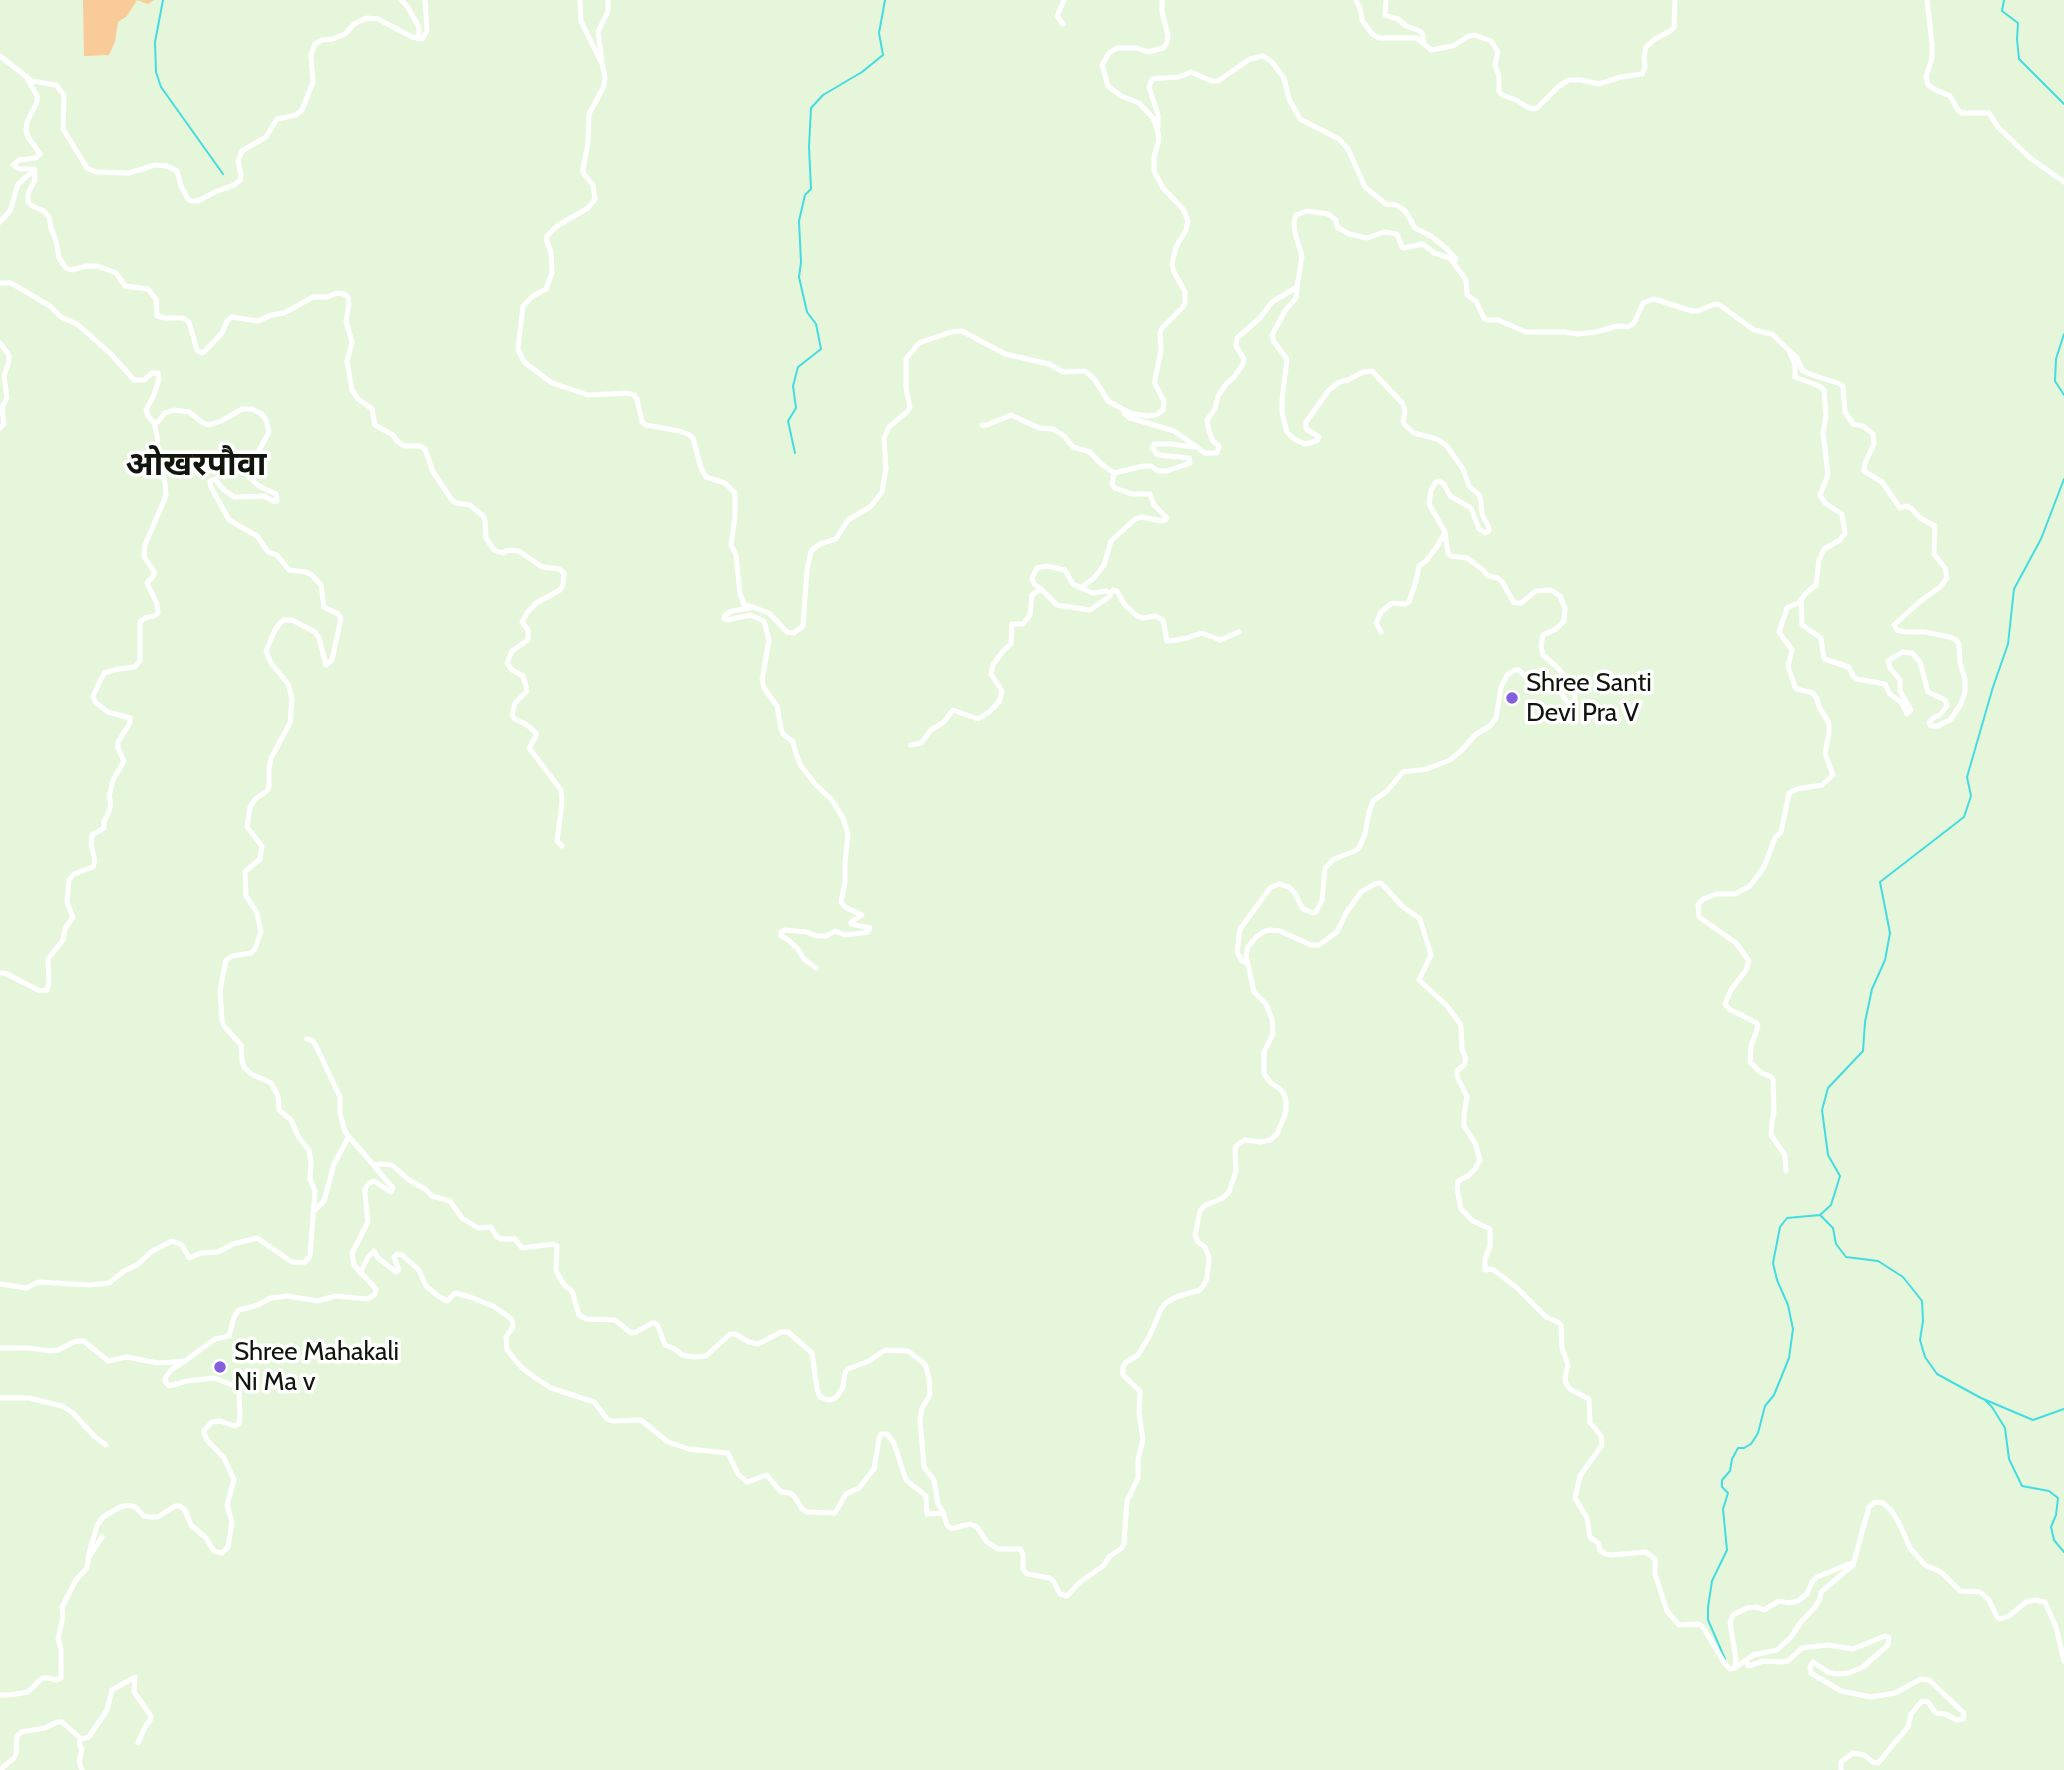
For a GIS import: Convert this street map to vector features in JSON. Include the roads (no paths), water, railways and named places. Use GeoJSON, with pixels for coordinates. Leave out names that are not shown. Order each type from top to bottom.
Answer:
{"type":"FeatureCollection","features":[{"type":"Feature","properties":{"kind":"street"},"geometry":{"type":"LineString","coordinates":[[401,0],[419,27],[418,39]]}},
{"type":"Feature","properties":{"kind":"street"},"geometry":{"type":"LineString","coordinates":[[0,55],[27,78],[56,85],[64,95],[63,130],[87,168],[96,172],[129,173],[155,165],[167,166],[177,171],[188,199],[198,201],[240,180],[238,161],[242,151],[262,141],[277,119],[296,115],[302,110],[313,82],[311,55],[315,44],[345,34],[355,24],[367,18],[378,19],[418,39],[425,36],[427,31],[425,0]]}},
{"type":"Feature","properties":{"kind":"street"},"geometry":{"type":"LineString","coordinates":[[580,0],[581,21],[602,64]]}},
{"type":"Feature","properties":{"kind":"street"},"geometry":{"type":"LineString","coordinates":[[608,0],[608,12],[598,29],[604,86],[589,114],[588,143],[583,169],[583,173],[593,185],[595,199],[589,208],[557,226],[548,236],[552,273],[546,289],[523,306],[518,349],[524,362],[552,383],[588,395],[634,395],[642,422],[646,425],[679,431],[693,438],[703,473],[708,479],[725,483],[735,494],[731,545],[736,555],[744,604],[769,613],[787,632],[794,633],[803,626],[811,551],[820,544],[836,539],[848,520],[870,507],[882,492],[886,468],[884,438],[889,427],[910,407],[906,388],[906,359],[919,343],[962,331],[1005,354],[1049,364],[1063,372],[1085,371],[1095,380],[1108,401],[1129,413],[1147,416],[1156,415],[1163,410],[1164,401],[1154,379],[1161,351],[1160,333],[1182,307],[1186,297],[1172,264],[1176,247],[1188,221],[1183,209],[1163,188],[1154,171],[1154,157],[1159,140],[1153,118],[1144,106],[1121,96],[1108,86],[1102,65],[1109,53],[1117,48],[1137,48],[1148,52],[1163,48],[1168,35],[1162,0]]}},
{"type":"Feature","properties":{"kind":"street"},"geometry":{"type":"LineString","coordinates":[[1063,24],[1057,16],[1064,0]]}},
{"type":"Feature","properties":{"kind":"street"},"geometry":{"type":"LineString","coordinates":[[1356,0],[1362,20],[1376,37],[1417,38],[1431,50],[1453,46],[1475,35],[1491,41],[1498,52],[1495,65],[1502,95],[1534,109],[1569,80],[1599,84],[1642,74],[1646,47],[1674,27],[1675,0]]}},
{"type":"Feature","properties":{"kind":"street"},"geometry":{"type":"LineString","coordinates":[[1386,0],[1385,15],[1420,31],[1423,44]]}},
{"type":"Feature","properties":{"kind":"street"},"geometry":{"type":"LineString","coordinates":[[1927,0],[1932,44],[1932,58],[1926,77],[1928,85],[1950,96],[1961,113],[1989,113],[1997,127],[2030,158],[2064,181]]}},
{"type":"Feature","properties":{"kind":"street"},"geometry":{"type":"LineString","coordinates":[[1157,128],[1158,115],[1149,87],[1152,79],[1179,77],[1191,72],[1215,82],[1250,59],[1263,56],[1269,59],[1284,78],[1289,99],[1300,119],[1339,139],[1348,149],[1365,187],[1386,204],[1399,207],[1407,213],[1415,228],[1431,236],[1448,250],[1457,266]]}},
{"type":"Feature","properties":{"kind":"street"},"geometry":{"type":"LineString","coordinates":[[27,78],[37,96],[37,102],[27,122],[26,131],[40,154],[36,158],[19,160],[13,165],[19,169],[32,167],[36,171]]}},
{"type":"Feature","properties":{"kind":"street"},"geometry":{"type":"LineString","coordinates":[[0,222],[10,211],[18,184],[36,171]]}},
{"type":"Feature","properties":{"kind":"street"},"geometry":{"type":"LineString","coordinates":[[36,171],[34,184],[27,193],[28,202],[49,217],[63,266],[72,270],[97,266],[116,273],[125,286],[148,289],[156,299],[157,316],[183,318],[189,322],[199,352],[205,351],[211,345],[225,330],[227,321],[232,317],[258,321],[284,313],[313,297],[327,297],[337,293],[347,295],[349,304],[346,321],[352,339],[347,361],[352,390],[356,397],[372,409],[375,425],[393,435],[404,446],[420,446],[425,449],[433,472],[454,502],[470,505],[483,516],[486,538],[494,550],[519,551],[542,567],[559,569],[564,573],[560,590],[536,603],[527,613],[523,622],[527,626],[528,640],[512,651],[508,663],[512,670],[523,676],[527,691],[516,703],[512,715],[536,733],[529,748],[561,790],[557,841],[562,846]]}},
{"type":"Feature","properties":{"kind":"street"},"geometry":{"type":"LineString","coordinates":[[1247,963],[1242,961],[1237,952],[1240,929],[1270,888],[1279,884],[1289,887],[1303,909],[1316,912],[1322,900],[1325,868],[1334,859],[1359,848],[1373,801],[1387,791],[1403,772],[1427,769],[1450,760],[1475,735],[1490,726],[1497,714],[1502,683],[1512,672],[1519,670],[1527,677],[1543,679],[1559,689],[1566,701],[1575,701],[1569,681],[1541,651],[1543,635],[1556,629],[1564,621],[1565,608],[1560,596],[1551,590],[1536,591],[1521,603],[1514,603],[1498,578],[1488,576],[1467,558],[1451,556],[1448,553],[1445,532],[1429,504],[1431,489],[1436,482],[1444,484],[1450,496],[1471,508],[1479,529],[1485,533],[1489,528],[1482,514],[1480,496],[1469,486],[1463,469],[1446,444],[1414,433],[1405,425],[1403,404],[1372,372],[1363,372],[1339,382],[1329,390],[1306,422],[1307,429],[1319,437],[1317,441],[1305,444],[1287,432],[1282,400],[1287,359],[1272,335],[1285,311],[1296,298],[1302,256],[1295,233],[1296,215],[1307,211],[1328,215],[1336,220],[1337,227],[1349,234],[1367,238],[1386,232],[1395,234],[1402,247],[1423,244],[1434,253],[1450,258],[1466,280],[1467,295],[1479,304],[1487,320],[1498,320],[1527,332],[1577,334],[1617,326],[1628,327],[1634,323],[1643,303],[1654,299],[1692,311],[1718,304],[1754,330],[1772,334],[1797,358],[1802,370],[1840,384],[1843,387],[1845,412],[1853,424],[1863,426],[1873,434],[1874,444],[1864,471],[1882,482],[1900,508],[1907,506],[1920,518],[1935,526],[1934,554],[1945,568],[1947,578],[1894,625],[1897,630],[1905,632],[1950,636],[1959,644],[1965,686],[1964,697],[1954,715],[1941,725],[1930,726],[1930,720],[1940,715],[1947,706],[1945,700],[1928,692],[1920,662],[1912,653],[1902,652],[1888,661],[1900,680],[1900,691],[1911,710],[1907,714],[1901,702],[1889,693],[1885,684],[1857,679],[1849,667],[1824,659],[1821,638],[1802,625],[1801,599]]}},
{"type":"Feature","properties":{"kind":"street"},"geometry":{"type":"LineString","coordinates":[[0,283],[16,286],[50,306],[61,317],[77,324],[111,354],[134,380],[144,380],[152,373],[158,373],[154,395],[146,410],[157,435],[158,461],[165,482],[166,496],[145,545],[144,557],[154,571],[147,583],[157,604],[158,613],[140,622],[140,662],[135,667],[117,668],[104,673],[93,696],[95,702],[108,712],[130,718],[130,723],[118,742],[124,761],[113,779],[109,797],[111,804],[104,828],[92,835],[90,844],[95,861],[93,867],[74,874],[69,880],[67,902],[73,917],[62,940],[48,958],[47,990],[40,990],[0,973]]}},
{"type":"Feature","properties":{"kind":"street"},"geometry":{"type":"LineString","coordinates":[[982,425],[1010,415],[1039,428],[1053,429],[1064,436],[1073,447],[1090,452],[1114,473],[1144,466],[1167,471],[1190,463],[1189,458],[1157,455],[1152,448],[1154,444],[1171,444],[1196,448],[1211,454],[1217,453],[1219,446],[1213,441],[1208,420],[1215,409],[1218,396],[1243,364],[1244,359],[1236,345],[1237,338],[1260,318],[1272,302],[1297,287]]}},
{"type":"Feature","properties":{"kind":"street"},"geometry":{"type":"LineString","coordinates":[[0,343],[9,355],[4,376],[7,398],[2,407],[4,424],[0,428]]}},
{"type":"Feature","properties":{"kind":"street"},"geometry":{"type":"LineString","coordinates":[[1786,1171],[1786,1155],[1772,1135],[1773,1079],[1761,1073],[1750,1062],[1757,1023],[1729,1009],[1725,1004],[1749,961],[1736,943],[1699,917],[1698,905],[1703,899],[1717,894],[1735,894],[1750,886],[1764,867],[1775,838],[1781,832],[1789,793],[1822,785],[1833,775],[1825,753],[1829,723],[1813,693],[1795,687],[1788,666],[1792,650],[1779,632],[1784,612],[1816,585],[1819,560],[1824,549],[1840,540],[1844,533],[1844,517],[1839,510],[1823,502],[1820,495],[1828,475],[1823,433],[1826,416],[1824,390],[1795,377],[1795,365],[1789,352]]}},
{"type":"Feature","properties":{"kind":"street"},"geometry":{"type":"LineString","coordinates":[[0,1284],[26,1288],[39,1282],[90,1285],[109,1283],[124,1270],[137,1265],[151,1252],[172,1241],[182,1245],[189,1258],[201,1253],[218,1252],[233,1244],[257,1238],[286,1260],[304,1263],[310,1256],[315,1188],[310,1179],[309,1150],[299,1139],[291,1121],[279,1110],[278,1096],[271,1083],[251,1074],[244,1067],[241,1045],[224,1026],[219,1002],[226,960],[232,956],[251,953],[261,932],[257,913],[246,896],[245,872],[260,859],[262,846],[247,827],[250,807],[269,787],[271,758],[290,723],[292,698],[288,684],[271,663],[266,651],[275,630],[284,621],[292,620],[315,632],[327,665],[332,660],[341,618],[324,607],[321,585],[312,575],[289,570],[277,555],[268,552],[257,536],[229,520],[211,487],[210,481],[215,479],[234,497],[264,496],[277,501],[276,494],[253,483],[248,477],[252,463],[269,432],[262,414],[253,409],[242,410],[209,425],[189,412],[174,410],[165,413],[154,423]]}},
{"type":"Feature","properties":{"kind":"street"},"geometry":{"type":"LineString","coordinates":[[1121,409],[1130,418],[1174,431],[1196,448]]}},
{"type":"Feature","properties":{"kind":"street"},"geometry":{"type":"LineString","coordinates":[[1083,589],[1082,586],[1094,578],[1104,565],[1111,541],[1135,519],[1142,517],[1161,521],[1167,518],[1154,505],[1150,494],[1132,494],[1115,488],[1112,484],[1114,473]]}},
{"type":"Feature","properties":{"kind":"street"},"geometry":{"type":"LineString","coordinates":[[1381,632],[1376,623],[1381,612],[1392,603],[1409,602],[1419,566],[1426,561],[1445,532]]}},
{"type":"Feature","properties":{"kind":"street"},"geometry":{"type":"LineString","coordinates":[[1110,593],[1093,593],[1083,589],[1073,584],[1065,570],[1047,566],[1037,568],[1032,578],[1034,584],[1057,605],[1090,610],[1109,597],[1113,590],[1137,617],[1155,616],[1163,620],[1167,641],[1202,633],[1220,640],[1239,632]]}},
{"type":"Feature","properties":{"kind":"street"},"geometry":{"type":"LineString","coordinates":[[911,745],[921,743],[953,710],[978,719],[995,707],[1002,691],[991,674],[993,666],[1011,644],[1012,624],[1026,622],[1032,608],[1032,595],[1039,590],[1043,591]]}},
{"type":"Feature","properties":{"kind":"street"},"geometry":{"type":"LineString","coordinates":[[750,608],[732,611],[725,615],[724,619],[750,615],[764,621],[769,640],[762,680],[764,688],[777,706],[781,729],[793,742],[801,766],[832,800],[843,818],[848,834],[841,902],[845,907],[862,915],[851,924],[870,928],[868,932],[845,935],[835,932],[826,936],[785,930],[781,932],[781,936],[816,968]]}},
{"type":"Feature","properties":{"kind":"street"},"geometry":{"type":"LineString","coordinates":[[374,1165],[392,1165],[432,1196],[450,1201],[462,1218],[478,1228],[491,1227],[501,1239],[515,1239],[523,1248],[557,1245],[556,1271],[564,1285],[572,1291],[579,1315],[586,1319],[615,1320],[631,1333],[655,1323],[665,1345],[682,1355],[706,1356],[730,1334],[758,1344],[781,1332],[788,1332],[812,1353],[817,1389],[820,1397],[828,1400],[834,1399],[843,1387],[848,1369],[869,1362],[885,1350],[908,1351],[925,1364],[929,1378],[930,1395],[922,1408],[920,1420],[924,1467],[934,1480],[938,1504],[947,1525],[950,1528],[970,1524],[976,1527],[987,1542],[998,1549],[1020,1549],[1023,1554],[1023,1569],[1027,1574],[1050,1578],[1063,1596],[1070,1594],[1080,1582],[1122,1548],[1127,1501],[1138,1478],[1138,1459],[1143,1440],[1139,1413],[1140,1391],[1123,1375],[1123,1367],[1138,1355],[1161,1308],[1177,1297],[1200,1290],[1204,1285],[1209,1258],[1205,1247],[1198,1242],[1195,1235],[1200,1211],[1204,1206],[1223,1198],[1228,1192],[1237,1171],[1237,1145],[1245,1140],[1267,1142],[1274,1137],[1287,1106],[1280,1089],[1270,1083],[1264,1074],[1264,1052],[1273,1034],[1272,1019],[1266,1004],[1254,992],[1247,963],[1248,947],[1265,931],[1276,930],[1311,945],[1319,945],[1337,932],[1361,892],[1381,883],[1402,906],[1420,919],[1431,955],[1419,980],[1447,1006],[1461,1025],[1462,1049],[1466,1059],[1457,1071],[1457,1076],[1467,1097],[1464,1126],[1475,1143],[1479,1162],[1475,1170],[1458,1181],[1461,1209],[1473,1221],[1490,1229],[1485,1270],[1495,1270],[1546,1318],[1561,1325],[1562,1348],[1568,1365],[1566,1383],[1570,1389],[1589,1399],[1590,1422],[1598,1432],[1602,1448],[1580,1476],[1575,1494],[1576,1501],[1587,1518],[1590,1537],[1598,1543],[1600,1550],[1605,1554],[1646,1552],[1655,1559],[1655,1574],[1667,1611],[1679,1625],[1699,1624],[1703,1627],[1730,1669],[1753,1655],[1773,1652],[1781,1647],[1815,1607],[1821,1592],[1843,1575],[1854,1562],[1869,1507],[1875,1502],[1883,1503],[1891,1510],[1907,1543],[1925,1565],[1941,1572],[1960,1591],[1980,1592],[1989,1600],[2000,1619],[2009,1616],[2026,1602],[2045,1602],[2056,1627],[2064,1661]]}},
{"type":"Feature","properties":{"kind":"street"},"geometry":{"type":"LineString","coordinates":[[0,1695],[28,1692],[42,1678],[61,1678],[61,1649],[58,1638],[63,1617],[62,1607],[76,1580],[85,1572],[100,1521],[120,1507],[128,1505],[148,1517],[158,1517],[175,1506],[180,1506],[185,1510],[191,1525],[214,1551],[222,1553],[228,1547],[232,1522],[227,1506],[234,1480],[224,1458],[205,1437],[204,1430],[212,1422],[220,1421],[234,1426],[239,1424],[239,1392],[232,1385],[214,1378],[169,1386],[165,1378],[172,1369],[215,1339],[229,1336],[234,1317],[239,1310],[271,1298],[287,1296],[318,1301],[335,1296],[368,1299],[375,1294],[376,1289],[354,1265],[352,1253],[368,1222],[365,1189],[368,1184],[374,1181],[391,1192],[393,1188],[343,1126],[340,1097],[316,1046],[312,1040],[307,1039]]}},
{"type":"Feature","properties":{"kind":"street"},"geometry":{"type":"LineString","coordinates":[[313,1212],[324,1201],[334,1164],[349,1136]]}},
{"type":"Feature","properties":{"kind":"street"},"geometry":{"type":"LineString","coordinates":[[360,1273],[374,1251],[378,1258],[396,1272],[399,1270],[394,1256],[402,1255],[419,1270],[426,1286],[438,1296],[447,1301],[455,1293],[470,1297],[493,1306],[509,1317],[513,1327],[506,1337],[507,1350],[522,1368],[551,1388],[594,1402],[607,1419],[612,1421],[641,1420],[668,1442],[689,1449],[728,1453],[738,1474],[747,1482],[767,1475],[781,1492],[790,1493],[808,1512],[835,1513],[846,1494],[859,1488],[874,1469],[878,1439],[881,1434],[887,1434],[894,1443],[906,1480],[926,1496],[927,1514],[943,1513]]}},
{"type":"Feature","properties":{"kind":"street"},"geometry":{"type":"LineString","coordinates":[[0,1348],[50,1351],[76,1341],[84,1341],[108,1361],[126,1357],[158,1363],[185,1361]]}},
{"type":"Feature","properties":{"kind":"street"},"geometry":{"type":"LineString","coordinates":[[0,1398],[29,1398],[62,1406],[106,1445]]}},
{"type":"Feature","properties":{"kind":"street"},"geometry":{"type":"LineString","coordinates":[[88,1558],[102,1537]]}},
{"type":"Feature","properties":{"kind":"street"},"geometry":{"type":"LineString","coordinates":[[1735,1668],[1730,1623],[1733,1615],[1747,1608],[1757,1607],[1764,1610],[1779,1601],[1794,1602],[1807,1594],[1817,1577],[1854,1562]]}},
{"type":"Feature","properties":{"kind":"street"},"geometry":{"type":"LineString","coordinates":[[1746,1660],[1748,1666],[1764,1661],[1782,1662],[1793,1658],[1802,1648],[1828,1645],[1853,1649],[1885,1636],[1889,1639],[1888,1645],[1863,1667],[1843,1675],[1828,1672],[1813,1662],[1811,1673],[1841,1691],[1871,1697],[1895,1693],[1921,1679],[1929,1680],[1964,1713],[1963,1719],[1957,1720],[1936,1713],[1928,1702],[1922,1700],[1912,1714],[1908,1727],[1878,1763],[1864,1755],[1853,1753],[1841,1762],[1841,1770]]}},
{"type":"Feature","properties":{"kind":"street"},"geometry":{"type":"LineString","coordinates":[[81,1739],[89,1737],[107,1710],[112,1690],[135,1676],[137,1678],[134,1692],[151,1716],[138,1743]]}},
{"type":"Feature","properties":{"kind":"street"},"geometry":{"type":"LineString","coordinates":[[0,1770],[16,1754],[16,1740],[21,1732],[45,1728],[57,1721],[62,1722],[81,1739]]}},
{"type":"Feature","properties":{"kind":"street"},"geometry":{"type":"LineString","coordinates":[[81,1739],[79,1761],[82,1770]]}},
{"type":"Feature","properties":{"kind":"waterway"},"geometry":{"type":"LineString","coordinates":[[163,0],[155,42],[156,72],[161,87],[223,174]]}},
{"type":"Feature","properties":{"kind":"waterway"},"geometry":{"type":"LineString","coordinates":[[795,453],[788,421],[796,408],[793,386],[798,367],[821,349],[816,324],[807,312],[799,277],[799,221],[805,195],[811,189],[811,108],[823,95],[862,72],[883,55],[879,33],[885,0]]}},
{"type":"Feature","properties":{"kind":"waterway"},"geometry":{"type":"LineString","coordinates":[[2004,0],[2002,11],[2018,23],[2019,59],[2064,104]]}},
{"type":"Feature","properties":{"kind":"waterway"},"geometry":{"type":"LineString","coordinates":[[2064,334],[2056,359],[2055,381],[2064,395]]}},
{"type":"Feature","properties":{"kind":"waterway"},"geometry":{"type":"LineString","coordinates":[[2064,479],[2041,539],[2014,589],[2008,644],[1967,777],[1971,796],[1964,817],[1880,882],[1890,933],[1885,960],[1872,989],[1865,1022],[1863,1051],[1828,1088],[1822,1110],[1828,1155],[1840,1176],[1831,1205],[1820,1215],[1833,1228],[1836,1244],[1846,1257],[1878,1261],[1903,1277],[1922,1301],[1920,1340],[1925,1357],[1937,1374],[1981,1398],[2033,1420],[2064,1409]]}},
{"type":"Feature","properties":{"kind":"waterway"},"geometry":{"type":"LineString","coordinates":[[1725,1659],[1708,1620],[1712,1581],[1727,1550],[1723,1509],[1728,1493],[1722,1487],[1722,1480],[1730,1471],[1738,1448],[1751,1444],[1758,1433],[1765,1406],[1774,1395],[1789,1358],[1793,1329],[1788,1305],[1773,1263],[1780,1227],[1787,1218],[1820,1215]]}},
{"type":"Feature","properties":{"kind":"waterway"},"geometry":{"type":"LineString","coordinates":[[1985,1400],[2005,1428],[2009,1459],[2022,1486],[2049,1491],[2058,1498],[2051,1527],[2054,1540],[2064,1552]]}},
{"type":"Feature","properties":{"kind":"place","name":"Shree Santi Devi Pra V"},"geometry":{"type":"Point","coordinates":[1512,698]}},
{"type":"Feature","properties":{"kind":"place","name":"Shree Mahakali Ni Ma v"},"geometry":{"type":"Point","coordinates":[220,1367]}},
{"type":"Feature","properties":{"kind":"district","name":"ओखरपौवा"},"geometry":{"type":"Point","coordinates":[196,465]}}]}
